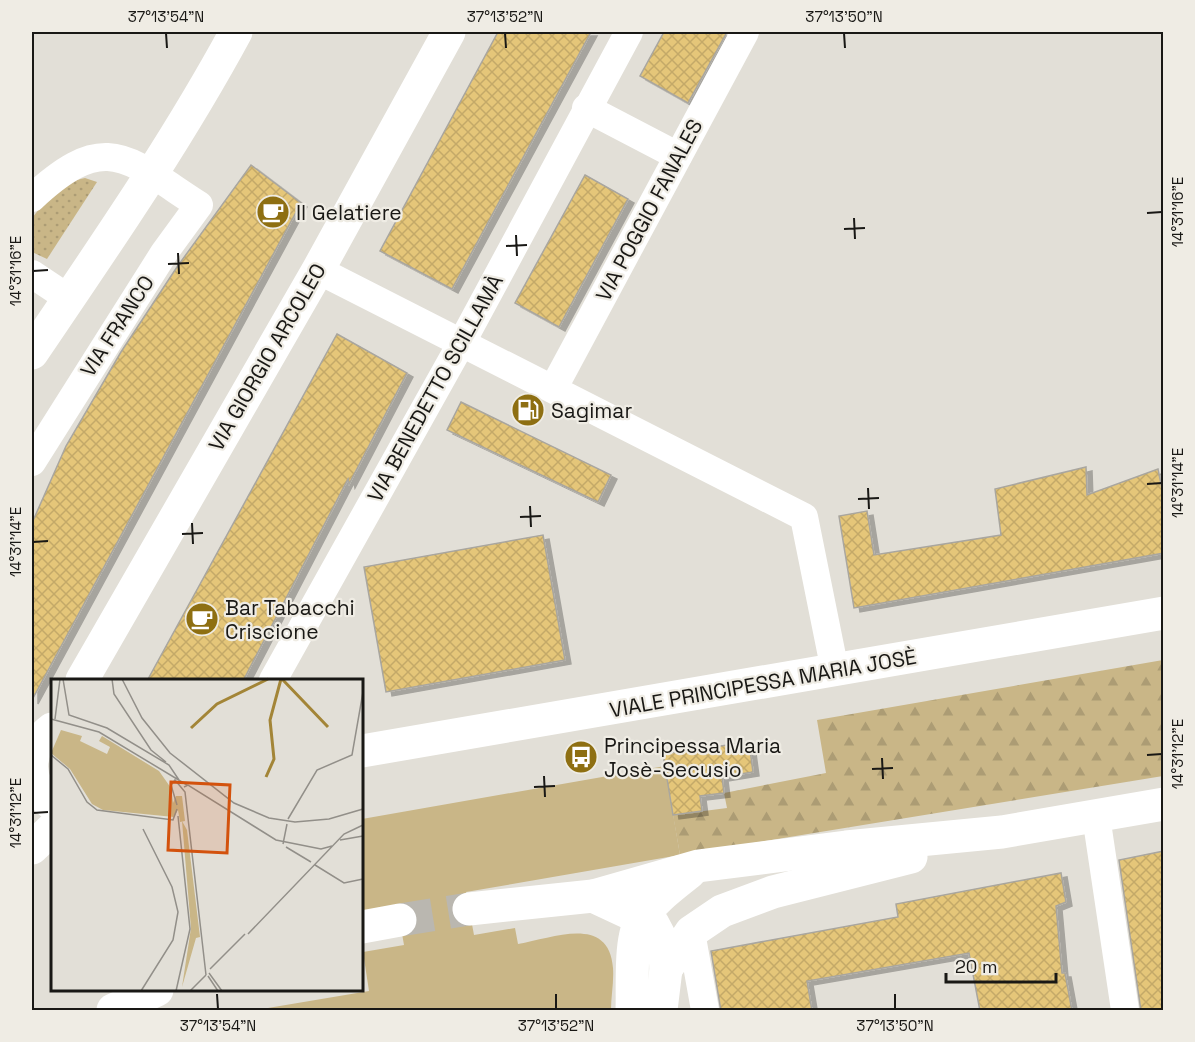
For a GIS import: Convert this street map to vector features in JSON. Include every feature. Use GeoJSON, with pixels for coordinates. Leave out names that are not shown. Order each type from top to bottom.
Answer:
{"type":"FeatureCollection","features":[{"type":"Feature","properties":{"kind":"main road"},"geometry":{"type":"LineString","coordinates":[[32,353],[130,207],[236,32]]}},
{"type":"Feature","properties":{"kind":"main road","name":"VIA GIORGIO ARCOLEO"},"geometry":{"type":"LineString","coordinates":[[83,679],[318,270],[449,32]]}},
{"type":"Feature","properties":{"kind":"main road","name":"VIALE PRINCIPESSA MARIA JOSÈ"},"geometry":{"type":"LineString","coordinates":[[363,751],[1164,613]]}},
{"type":"Feature","properties":{"kind":"main road"},"geometry":{"type":"LineString","coordinates":[[38,741],[33,778],[42,796],[51,803]]}},
{"type":"Feature","properties":{"kind":"main road"},"geometry":{"type":"LineString","coordinates":[[469,909],[593,896],[698,866],[846,847],[1002,832],[1164,804]]}},
{"type":"Feature","properties":{"kind":"main road"},"geometry":{"type":"LineString","coordinates":[[32,848],[51,830]]}},
{"type":"Feature","properties":{"kind":"main road"},"geometry":{"type":"LineString","coordinates":[[666,969],[691,932],[722,911],[773,892],[1002,832]]}},
{"type":"Feature","properties":{"kind":"main road"},"geometry":{"type":"LineString","coordinates":[[632,1011],[635,941],[641,919],[663,893],[698,866]]}},
{"type":"Feature","properties":{"kind":"main road"},"geometry":{"type":"LineString","coordinates":[[593,896],[653,924],[664,945],[666,969],[661,1011]]}},
{"type":"Feature","properties":{"kind":"main road"},"geometry":{"type":"LineString","coordinates":[[363,927],[400,920]]}},
{"type":"Feature","properties":{"kind":"main road"},"geometry":{"type":"LineString","coordinates":[[113,1011],[155,991]]}},
{"type":"Feature","properties":{"kind":"street","name":"VIA BENEDETTO SCILLAMÀ"},"geometry":{"type":"LineString","coordinates":[[274,679],[462,342],[586,108],[629,32]]}},
{"type":"Feature","properties":{"kind":"street","name":"VIA POGGIO FANALES"},"geometry":{"type":"LineString","coordinates":[[553,389],[745,32]]}},
{"type":"Feature","properties":{"kind":"street"},"geometry":{"type":"LineString","coordinates":[[586,108],[678,156]]}},
{"type":"Feature","properties":{"kind":"street","name":"VIA FRANCO"},"geometry":{"type":"LineString","coordinates":[[32,198],[62,171],[87,159],[108,156],[131,161],[199,206],[164,253],[32,462]]}},
{"type":"Feature","properties":{"kind":"street"},"geometry":{"type":"LineString","coordinates":[[318,270],[804,517],[835,671]]}},
{"type":"Feature","properties":{"kind":"street"},"geometry":{"type":"LineString","coordinates":[[32,274],[68,298]]}},
{"type":"Feature","properties":{"kind":"street"},"geometry":{"type":"LineString","coordinates":[[1096,816],[1125,1011]]}},
{"type":"Feature","properties":{"kind":"street"},"geometry":{"type":"LineString","coordinates":[[691,932],[705,1011]]}},
{"type":"Feature","properties":{"kind":"green space"},"geometry":{"type":"Polygon","coordinates":[[[85,178],[97,182],[47,259],[32,252],[32,218],[61,188],[85,178]]]}},
{"type":"Feature","properties":{"kind":"green space"},"geometry":{"type":"Polygon","coordinates":[[[1163,660],[1163,776],[680,855],[673,815],[727,808],[724,793],[826,773],[817,720],[1163,660]]]}},
{"type":"Feature","properties":{"kind":"green space"},"geometry":{"type":"Polygon","coordinates":[[[665,766],[680,855],[466,892],[474,935],[515,928],[518,944],[577,934],[590,935],[601,941],[609,951],[613,968],[611,1010],[256,1010],[369,991],[363,952],[404,945],[397,905],[363,911],[363,819],[665,766]]]}},
{"type":"Feature","properties":{"kind":"building"},"geometry":{"type":"Polygon","coordinates":[[[498,32],[591,32],[452,289],[380,251],[498,32]]]}},
{"type":"Feature","properties":{"kind":"building"},"geometry":{"type":"Polygon","coordinates":[[[664,32],[727,32],[688,103],[640,76],[664,32]]]}},
{"type":"Feature","properties":{"kind":"building"},"geometry":{"type":"Polygon","coordinates":[[[251,165],[301,203],[32,700],[32,523],[66,446],[121,352],[177,267],[251,165]]]}},
{"type":"Feature","properties":{"kind":"building"},"geometry":{"type":"Polygon","coordinates":[[[585,175],[628,199],[559,327],[515,303],[585,175]]]}},
{"type":"Feature","properties":{"kind":"building"},"geometry":{"type":"Polygon","coordinates":[[[337,334],[407,373],[349,484],[348,479],[244,679],[148,679],[337,334]]]}},
{"type":"Feature","properties":{"kind":"building"},"geometry":{"type":"Polygon","coordinates":[[[461,402],[611,475],[598,502],[447,430],[461,402]]]}},
{"type":"Feature","properties":{"kind":"building"},"geometry":{"type":"Polygon","coordinates":[[[1086,467],[1087,495],[1158,469],[1164,499],[1164,553],[854,608],[839,516],[867,511],[874,555],[1001,535],[995,489],[1086,467]]]}},
{"type":"Feature","properties":{"kind":"building"},"geometry":{"type":"Polygon","coordinates":[[[543,535],[565,660],[386,692],[364,567],[543,535]]]}},
{"type":"Feature","properties":{"kind":"building"},"geometry":{"type":"Polygon","coordinates":[[[749,742],[753,772],[722,777],[724,793],[700,796],[702,811],[673,815],[663,754],[749,742]]]}},
{"type":"Feature","properties":{"kind":"building"},"geometry":{"type":"Polygon","coordinates":[[[1164,851],[1164,1011],[1141,1011],[1119,860],[1164,851]]]}},
{"type":"Feature","properties":{"kind":"building"},"geometry":{"type":"Polygon","coordinates":[[[1061,873],[1066,902],[1056,906],[1062,973],[1065,973],[1072,1011],[980,1011],[969,953],[807,981],[812,1011],[721,1011],[711,951],[898,917],[896,904],[1061,873]]]}},
{"type":"Feature","properties":{"kind":"tunnel"},"geometry":{"type":"LineString","coordinates":[[400,920],[469,909]]}},
{"type":"Feature","properties":{"kind":"place","name":"Il Gelatiere"},"geometry":{"type":"Point","coordinates":[273,212]}},
{"type":"Feature","properties":{"kind":"place","name":"Sagimar"},"geometry":{"type":"Point","coordinates":[528,410]}},
{"type":"Feature","properties":{"kind":"place","name":"Bar Tabacchi Criscione"},"geometry":{"type":"Point","coordinates":[202,619]}},
{"type":"Feature","properties":{"kind":"place","name":"Principessa Maria Josè-Secusio"},"geometry":{"type":"Point","coordinates":[581,757]}}]}
